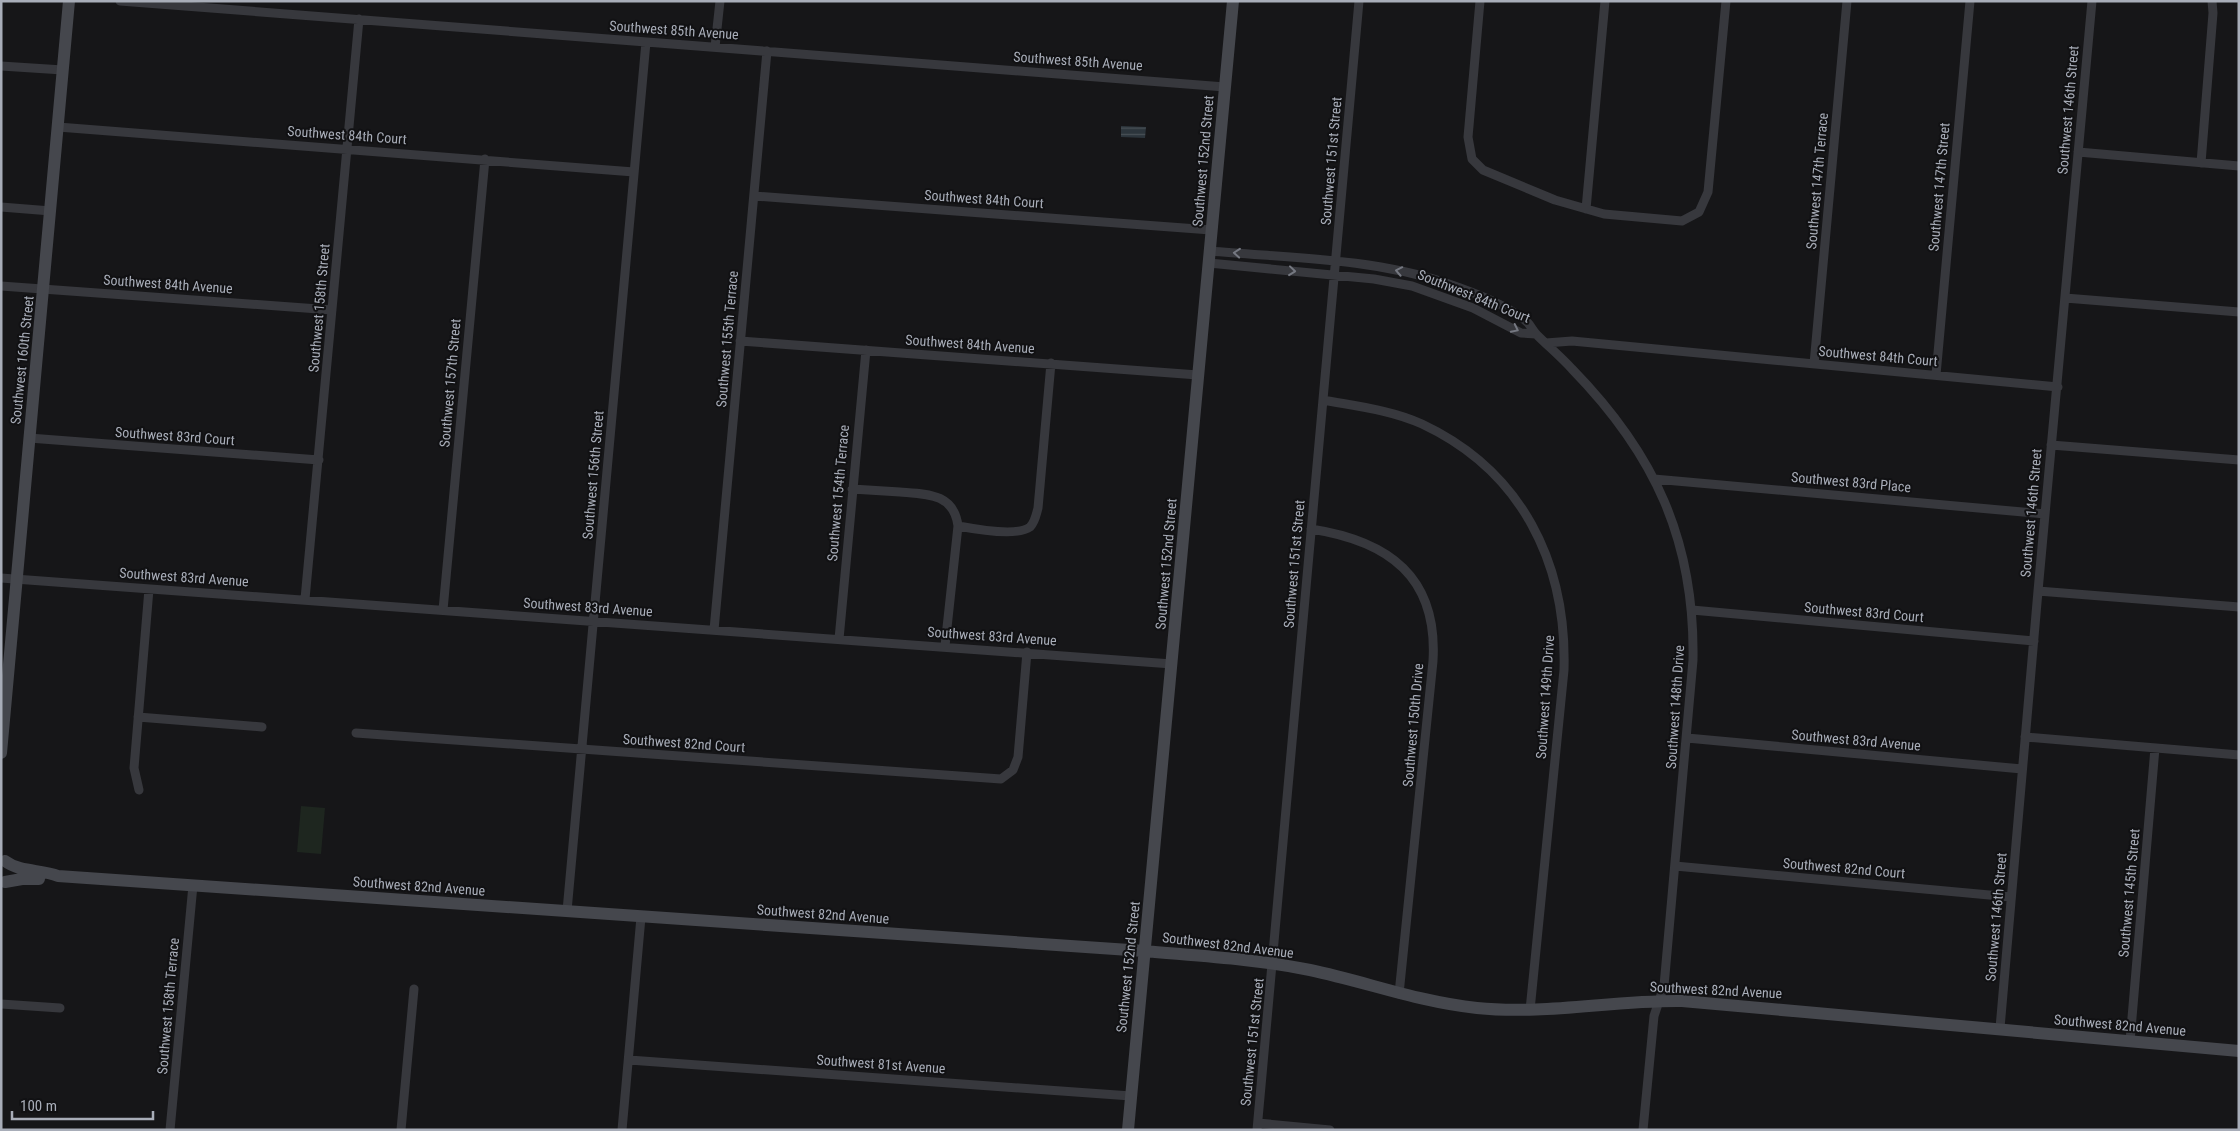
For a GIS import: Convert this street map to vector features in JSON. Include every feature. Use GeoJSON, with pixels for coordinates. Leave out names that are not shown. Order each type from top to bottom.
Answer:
{"type":"FeatureCollection","features":[{"type":"Feature","properties":{"kind":"street","name":"Southwest 160th Street"},"geometry":{"type":"LineString","coordinates":[[1,753],[69,1]]}},
{"type":"Feature","properties":{"kind":"street","name":"Southwest 85th Avenue"},"geometry":{"type":"LineString","coordinates":[[120,1],[1225,87]]}},
{"type":"Feature","properties":{"kind":"street"},"geometry":{"type":"LineString","coordinates":[[715,47],[720,1]]}},
{"type":"Feature","properties":{"kind":"street","name":"Southwest 152nd Street"},"geometry":{"type":"LineString","coordinates":[[1128,1130],[1233,1]]}},
{"type":"Feature","properties":{"kind":"street","name":"Southwest 151st Street"},"geometry":{"type":"LineString","coordinates":[[1257,1126],[1359,1]]}},
{"type":"Feature","properties":{"kind":"street"},"geometry":{"type":"LineString","coordinates":[[1480,1],[1468,137],[1470,153],[1478,166],[1500,178],[1555,200],[1586,209],[1616,215],[1674,221],[1688,219],[1699,212],[1708,192],[1726,1]]}},
{"type":"Feature","properties":{"kind":"street"},"geometry":{"type":"LineString","coordinates":[[1586,209],[1605,1]]}},
{"type":"Feature","properties":{"kind":"street","name":"Southwest 147th Terrace"},"geometry":{"type":"LineString","coordinates":[[1814,364],[1847,1]]}},
{"type":"Feature","properties":{"kind":"street","name":"Southwest 147th Street"},"geometry":{"type":"LineString","coordinates":[[1936,375],[1970,1]]}},
{"type":"Feature","properties":{"kind":"street","name":"Southwest 146th Street"},"geometry":{"type":"LineString","coordinates":[[2000,1028],[2092,1]]}},
{"type":"Feature","properties":{"kind":"street"},"geometry":{"type":"LineString","coordinates":[[2201,163],[2213,13],[2212,1]]}},
{"type":"Feature","properties":{"kind":"street","name":"Southwest 158th Street"},"geometry":{"type":"LineString","coordinates":[[305,599],[359,19]]}},
{"type":"Feature","properties":{"kind":"street","name":"Southwest 156th Street"},"geometry":{"type":"LineString","coordinates":[[567,910],[646,42]]}},
{"type":"Feature","properties":{"kind":"street","name":"Southwest 155th Terrace"},"geometry":{"type":"LineString","coordinates":[[714,630],[767,51]]}},
{"type":"Feature","properties":{"kind":"street"},"geometry":{"type":"LineString","coordinates":[[1,66],[63,70]]}},
{"type":"Feature","properties":{"kind":"street","name":"Southwest 84th Court"},"geometry":{"type":"LineString","coordinates":[[58,127],[634,172]]}},
{"type":"Feature","properties":{"kind":"street"},"geometry":{"type":"LineString","coordinates":[[2078,152],[2239,166]]}},
{"type":"Feature","properties":{"kind":"street","name":"Southwest 157th Street"},"geometry":{"type":"LineString","coordinates":[[443,610],[485,159]]}},
{"type":"Feature","properties":{"kind":"street","name":"Southwest 84th Court"},"geometry":{"type":"LineString","coordinates":[[754,196],[1211,230]]}},
{"type":"Feature","properties":{"kind":"street"},"geometry":{"type":"LineString","coordinates":[[1,207],[51,210]]}},
{"type":"Feature","properties":{"kind":"street","name":"Southwest 84th Court"},"geometry":{"type":"LineString","coordinates":[[1210,257],[1335,262],[1390,269],[1448,284],[1503,308],[1528,323],[1536,334]]}},
{"type":"Feature","properties":{"kind":"street","name":"Southwest 84th Court"},"geometry":{"type":"LineString","coordinates":[[1210,257],[1334,276],[1374,279],[1412,286],[1473,308],[1521,333],[1536,334]]}},
{"type":"Feature","properties":{"kind":"street","name":"Southwest 84th Avenue"},"geometry":{"type":"LineString","coordinates":[[1,286],[332,310]]}},
{"type":"Feature","properties":{"kind":"street"},"geometry":{"type":"LineString","coordinates":[[2065,298],[2239,312]]}},
{"type":"Feature","properties":{"kind":"street","name":"Southwest 148th Drive"},"geometry":{"type":"LineString","coordinates":[[1536,334],[1588,386],[1619,422],[1654,479],[1680,544],[1688,575],[1692,610],[1694,660],[1664,986],[1654,1016],[1643,1130]]}},
{"type":"Feature","properties":{"kind":"street","name":"Southwest 84th Avenue"},"geometry":{"type":"LineString","coordinates":[[740,341],[1198,375]]}},
{"type":"Feature","properties":{"kind":"street","name":"Southwest 84th Court"},"geometry":{"type":"LineString","coordinates":[[1546,343],[1572,341],[2058,386]]}},
{"type":"Feature","properties":{"kind":"street","name":"Southwest 154th Terrace"},"geometry":{"type":"LineString","coordinates":[[839,639],[866,350]]}},
{"type":"Feature","properties":{"kind":"street"},"geometry":{"type":"LineString","coordinates":[[958,526],[1011,532],[1023,530],[1031,526],[1038,508],[1051,363]]}},
{"type":"Feature","properties":{"kind":"street","name":"Southwest 149th Drive"},"geometry":{"type":"LineString","coordinates":[[1322,400],[1401,417],[1421,424],[1458,445],[1495,476],[1523,510],[1534,528],[1551,566],[1564,627],[1564,670],[1530,1010]]}},
{"type":"Feature","properties":{"kind":"street","name":"Southwest 83rd Court"},"geometry":{"type":"LineString","coordinates":[[29,438],[319,460]]}},
{"type":"Feature","properties":{"kind":"street"},"geometry":{"type":"LineString","coordinates":[[2051,445],[2239,460]]}},
{"type":"Feature","properties":{"kind":"street","name":"Southwest 83rd Place"},"geometry":{"type":"LineString","coordinates":[[1654,479],[2045,514]]}},
{"type":"Feature","properties":{"kind":"street"},"geometry":{"type":"LineString","coordinates":[[852,489],[935,496],[943,500],[953,510],[958,526],[945,646]]}},
{"type":"Feature","properties":{"kind":"street","name":"Southwest 150th Drive"},"geometry":{"type":"LineString","coordinates":[[1311,529],[1354,538],[1384,552],[1395,560],[1414,580],[1428,606],[1431,618],[1433,661],[1399,994]]}},
{"type":"Feature","properties":{"kind":"street","name":"Southwest 83rd Avenue"},"geometry":{"type":"LineString","coordinates":[[1,578],[1172,664]]}},
{"type":"Feature","properties":{"kind":"street"},"geometry":{"type":"LineString","coordinates":[[140,790],[134,768],[149,589]]}},
{"type":"Feature","properties":{"kind":"street"},"geometry":{"type":"LineString","coordinates":[[2038,591],[2239,607]]}},
{"type":"Feature","properties":{"kind":"street","name":"Southwest 83rd Court"},"geometry":{"type":"LineString","coordinates":[[1692,610],[2034,641]]}},
{"type":"Feature","properties":{"kind":"street","name":"Southwest 82nd Court"},"geometry":{"type":"LineString","coordinates":[[356,733],[1001,779],[1009,775],[1016,765],[1018,757],[1027,652]]}},
{"type":"Feature","properties":{"kind":"street"},"geometry":{"type":"LineString","coordinates":[[138,717],[262,727]]}},
{"type":"Feature","properties":{"kind":"street"},"geometry":{"type":"LineString","coordinates":[[2025,737],[2239,755]]}},
{"type":"Feature","properties":{"kind":"street","name":"Southwest 83rd Avenue"},"geometry":{"type":"LineString","coordinates":[[1687,738],[2022,770]]}},
{"type":"Feature","properties":{"kind":"street","name":"Southwest 145th Street"},"geometry":{"type":"LineString","coordinates":[[2130,1041],[2155,748]]}},
{"type":"Feature","properties":{"kind":"street"},"geometry":{"type":"LineString","coordinates":[[3,860],[8,872],[3,883]]}},
{"type":"Feature","properties":{"kind":"street","name":"Southwest 82nd Avenue"},"geometry":{"type":"LineString","coordinates":[[3,860],[14,867],[58,876],[1144,950],[1273,963],[1326,974],[1399,994],[1461,1006],[1530,1010],[1659,1000],[2000,1028],[2239,1051]]}},
{"type":"Feature","properties":{"kind":"street","name":"Southwest 82nd Court"},"geometry":{"type":"LineString","coordinates":[[1675,866],[2011,897]]}},
{"type":"Feature","properties":{"kind":"street","name":"Southwest 82nd Avenue"},"geometry":{"type":"LineString","coordinates":[[3,883],[22,878],[48,879],[58,876]]}},
{"type":"Feature","properties":{"kind":"street","name":"Southwest 158th Terrace"},"geometry":{"type":"LineString","coordinates":[[170,1130],[193,885]]}},
{"type":"Feature","properties":{"kind":"street"},"geometry":{"type":"LineString","coordinates":[[622,1130],[641,917]]}},
{"type":"Feature","properties":{"kind":"street"},"geometry":{"type":"LineString","coordinates":[[401,1130],[414,988]]}},
{"type":"Feature","properties":{"kind":"street"},"geometry":{"type":"LineString","coordinates":[[1,1004],[60,1008]]}},
{"type":"Feature","properties":{"kind":"street","name":"Southwest 81st Avenue"},"geometry":{"type":"LineString","coordinates":[[628,1060],[1131,1096]]}},
{"type":"Feature","properties":{"kind":"street"},"geometry":{"type":"LineString","coordinates":[[1257,1126],[1330,1130]]}},
{"type":"Feature","properties":{"kind":"shaded area"},"geometry":{"type":"Polygon","coordinates":[[[1121,126],[1146,127],[1145,138],[1121,137],[1121,126]]]}},
{"type":"Feature","properties":{"kind":"shaded area"},"geometry":{"type":"Polygon","coordinates":[[[301,806],[325,808],[321,854],[297,852],[301,806]]]}}]}
